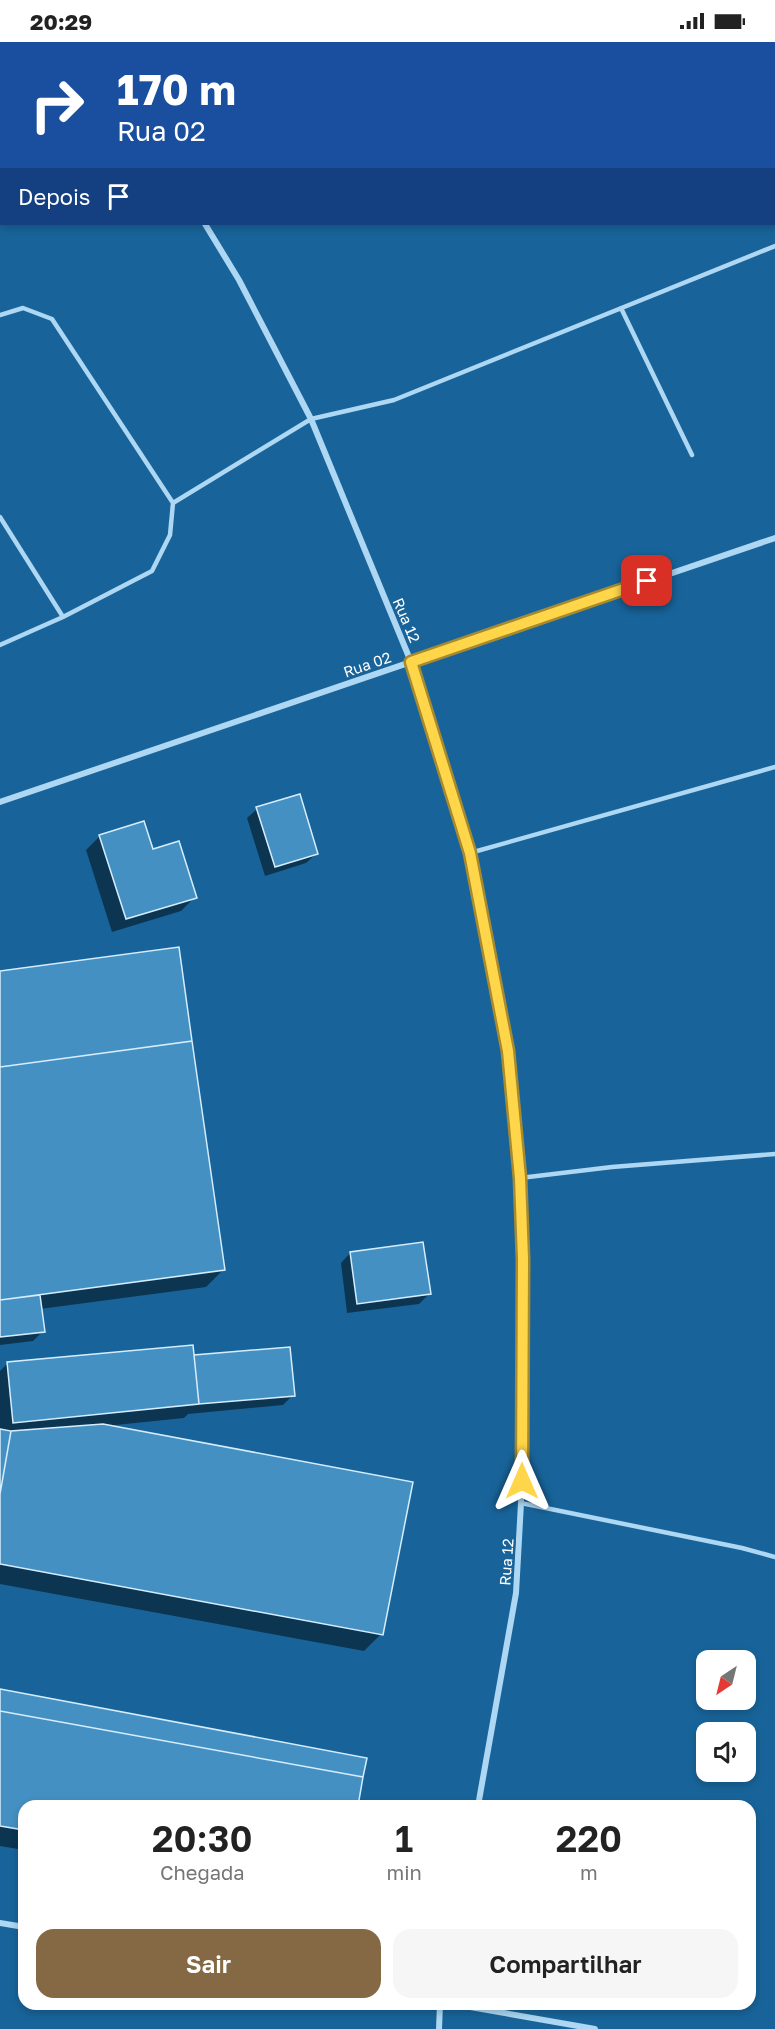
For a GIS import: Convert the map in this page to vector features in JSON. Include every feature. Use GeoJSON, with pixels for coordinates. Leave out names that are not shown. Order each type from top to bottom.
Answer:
{"type":"FeatureCollection","features":[{"type":"Feature","properties":{"kind":"street","name":"Rua 12"},"geometry":{"type":"LineString","coordinates":[[206,225],[239,280],[311,419],[411,662],[470,853],[508,1051],[520,1178],[523,1259],[521,1503],[516,1593],[479,1800]]}},
{"type":"Feature","properties":{"kind":"street","name":"Rua 02"},"geometry":{"type":"LineString","coordinates":[[0,802],[775,538]]}},
{"type":"Feature","properties":{"kind":"street"},"geometry":{"type":"LineString","coordinates":[[0,1923],[18,1926]]}},
{"type":"Feature","properties":{"kind":"street"},"geometry":{"type":"LineString","coordinates":[[439,2029],[440,2010]]}},
{"type":"Feature","properties":{"kind":"street"},"geometry":{"type":"LineString","coordinates":[[487,2010],[595,2029]]}},
{"type":"Feature","properties":{"kind":"lane"},"geometry":{"type":"LineString","coordinates":[[173,503],[311,419],[394,400],[775,246]]}},
{"type":"Feature","properties":{"kind":"lane"},"geometry":{"type":"LineString","coordinates":[[0,315],[23,308],[52,319],[173,503],[170,535],[152,571],[63,617],[0,645]]}},
{"type":"Feature","properties":{"kind":"lane"},"geometry":{"type":"LineString","coordinates":[[621,308],[692,455]]}},
{"type":"Feature","properties":{"kind":"lane"},"geometry":{"type":"LineString","coordinates":[[0,517],[63,617]]}},
{"type":"Feature","properties":{"kind":"lane"},"geometry":{"type":"LineString","coordinates":[[470,853],[775,767]]}},
{"type":"Feature","properties":{"kind":"lane"},"geometry":{"type":"LineString","coordinates":[[520,1178],[612,1167],[775,1154]]}},
{"type":"Feature","properties":{"kind":"lane"},"geometry":{"type":"LineString","coordinates":[[521,1503],[742,1548],[775,1557]]}},
{"type":"Feature","properties":{"kind":"building"},"geometry":{"type":"Polygon","coordinates":[[[300,794],[318,854],[275,867],[256,807],[300,794]]]}},
{"type":"Feature","properties":{"kind":"building"},"geometry":{"type":"Polygon","coordinates":[[[144,821],[153,849],[179,841],[197,898],[126,919],[99,835],[144,821]]]}},
{"type":"Feature","properties":{"kind":"building"},"geometry":{"type":"Polygon","coordinates":[[[179,947],[192,1041],[0,1067],[0,971],[179,947]]]}},
{"type":"Feature","properties":{"kind":"building"},"geometry":{"type":"Polygon","coordinates":[[[192,1041],[225,1270],[0,1300],[0,1067],[192,1041]]]}},
{"type":"Feature","properties":{"kind":"building"},"geometry":{"type":"Polygon","coordinates":[[[423,1242],[431,1294],[357,1304],[350,1252],[423,1242]]]}},
{"type":"Feature","properties":{"kind":"building"},"geometry":{"type":"Polygon","coordinates":[[[40,1295],[45,1332],[0,1337],[0,1300],[40,1295]]]}},
{"type":"Feature","properties":{"kind":"building"},"geometry":{"type":"Polygon","coordinates":[[[193,1345],[199,1404],[13,1423],[7,1362],[193,1345]]]}},
{"type":"Feature","properties":{"kind":"building"},"geometry":{"type":"Polygon","coordinates":[[[290,1347],[295,1396],[199,1404],[194,1355],[290,1347]]]}},
{"type":"Feature","properties":{"kind":"building"},"geometry":{"type":"Polygon","coordinates":[[[103,1424],[413,1482],[383,1635],[0,1564],[0,1494],[11,1431],[103,1424]]]}},
{"type":"Feature","properties":{"kind":"building"},"geometry":{"type":"Polygon","coordinates":[[[0,1429],[11,1431],[0,1494],[0,1429]]]}},
{"type":"Feature","properties":{"kind":"building"},"geometry":{"type":"Polygon","coordinates":[[[0,1689],[367,1758],[363,1777],[0,1711],[0,1689]]]}},
{"type":"Feature","properties":{"kind":"building"},"geometry":{"type":"Polygon","coordinates":[[[0,1711],[363,1777],[359,1800],[18,1800],[18,1829],[0,1826],[0,1711]]]}},
{"type":"Feature","properties":{"kind":"route"},"geometry":{"type":"LineString","coordinates":[[522,1481],[523,1259],[520,1178],[508,1051],[470,853],[411,662],[647,581]]}}]}
